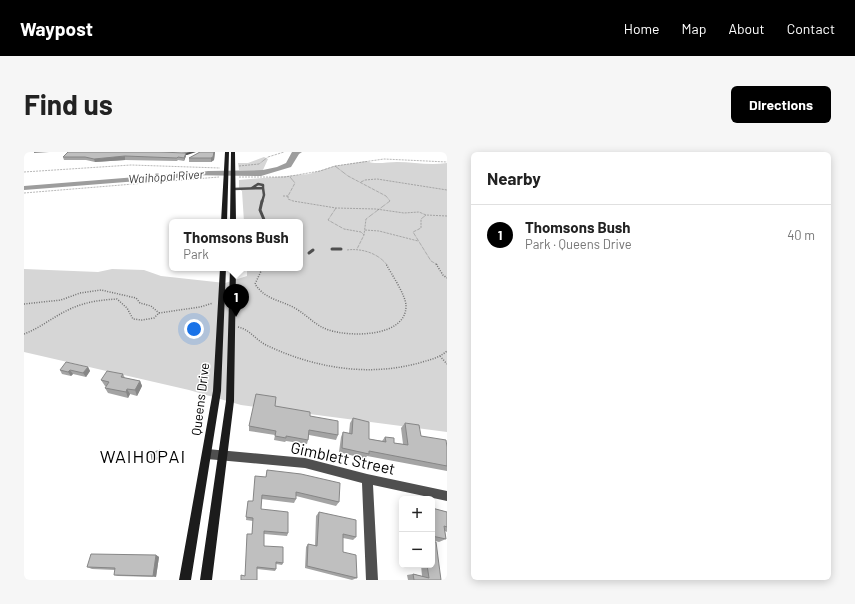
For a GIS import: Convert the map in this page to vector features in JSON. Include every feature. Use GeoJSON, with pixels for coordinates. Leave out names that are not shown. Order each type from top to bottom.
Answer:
{"type":"FeatureCollection","features":[{"type":"Feature","properties":{"kind":"main road"},"geometry":{"type":"LineString","coordinates":[[224,219],[224,169],[227,152]]}},
{"type":"Feature","properties":{"kind":"main road"},"geometry":{"type":"LineString","coordinates":[[233,152],[236,177],[233,189],[234,219]]}},
{"type":"Feature","properties":{"kind":"main road","name":"Queens Drive"},"geometry":{"type":"LineString","coordinates":[[186,580],[217,391],[223,271]]}},
{"type":"Feature","properties":{"kind":"main road"},"geometry":{"type":"LineString","coordinates":[[206,580],[230,401],[233,271]]}},
{"type":"Feature","properties":{"kind":"street"},"geometry":{"type":"LineString","coordinates":[[168,154],[187,154],[194,152]]}},
{"type":"Feature","properties":{"kind":"street","name":"Gimblett Street"},"geometry":{"type":"LineString","coordinates":[[207,454],[305,463],[367,479],[447,496]]}},
{"type":"Feature","properties":{"kind":"street"},"geometry":{"type":"LineString","coordinates":[[367,479],[372,580]]}},
{"type":"Feature","properties":{"kind":"lane"},"geometry":{"type":"LineString","coordinates":[[233,189],[263,188],[264,195],[260,210],[264,219]]}},
{"type":"Feature","properties":{"kind":"lane"},"geometry":{"type":"LineString","coordinates":[[332,249],[341,250]]}},
{"type":"Feature","properties":{"kind":"lane"},"geometry":{"type":"LineString","coordinates":[[309,253],[313,250]]}},
{"type":"Feature","properties":{"kind":"path"},"geometry":{"type":"LineString","coordinates":[[238,166],[259,164],[268,157],[284,152]]}},
{"type":"Feature","properties":{"kind":"path"},"geometry":{"type":"LineString","coordinates":[[236,177],[290,177],[322,171],[335,166],[390,159],[447,162]]}},
{"type":"Feature","properties":{"kind":"path"},"geometry":{"type":"LineString","coordinates":[[24,172],[125,165],[224,169]]}},
{"type":"Feature","properties":{"kind":"path"},"geometry":{"type":"LineString","coordinates":[[335,166],[348,176],[386,196],[390,201],[368,216],[364,226],[364,235],[357,249]]}},
{"type":"Feature","properties":{"kind":"path"},"geometry":{"type":"LineString","coordinates":[[288,196],[295,183],[290,177]]}},
{"type":"Feature","properties":{"kind":"path"},"geometry":{"type":"LineString","coordinates":[[24,194],[218,178]]}},
{"type":"Feature","properties":{"kind":"path"},"geometry":{"type":"LineString","coordinates":[[361,182],[363,180],[386,181],[408,186],[431,187],[447,190]]}},
{"type":"Feature","properties":{"kind":"path"},"geometry":{"type":"LineString","coordinates":[[282,196],[288,196]]}},
{"type":"Feature","properties":{"kind":"path"},"geometry":{"type":"LineString","coordinates":[[288,196],[288,199],[293,201],[336,208],[378,210],[404,214],[419,212],[426,215],[447,216]]}},
{"type":"Feature","properties":{"kind":"path"},"geometry":{"type":"LineString","coordinates":[[336,208],[328,220],[344,229],[361,232],[364,235]]}},
{"type":"Feature","properties":{"kind":"path"},"geometry":{"type":"LineString","coordinates":[[426,215],[421,219],[421,228],[413,232],[431,261],[438,265],[447,278]]}},
{"type":"Feature","properties":{"kind":"path"},"geometry":{"type":"LineString","coordinates":[[365,230],[379,231],[418,241]]}},
{"type":"Feature","properties":{"kind":"path"},"geometry":{"type":"LineString","coordinates":[[261,271],[255,284],[259,292],[265,296],[295,308],[314,324],[328,331],[363,334],[390,328],[399,324],[405,316],[404,301],[386,263],[375,255],[357,249],[341,250]]}},
{"type":"Feature","properties":{"kind":"path"},"geometry":{"type":"LineString","coordinates":[[24,304],[61,300],[80,293],[101,290],[136,298],[137,301],[146,306],[151,306],[159,313]]}},
{"type":"Feature","properties":{"kind":"path"},"geometry":{"type":"LineString","coordinates":[[24,334],[36,329],[74,307],[103,300],[117,299],[127,308],[134,319],[142,320],[154,318],[159,313],[200,307],[211,303],[221,303]]}},
{"type":"Feature","properties":{"kind":"path"},"geometry":{"type":"LineString","coordinates":[[232,326],[242,327],[255,339],[265,345],[293,356],[320,364],[344,368],[386,370],[397,369],[440,356],[447,351]]}},
{"type":"Feature","properties":{"kind":"path"},"geometry":{"type":"LineString","coordinates":[[440,356],[447,364]]}},
{"type":"Feature","properties":{"kind":"shaded area"},"geometry":{"type":"Polygon","coordinates":[[[292,152],[302,152],[299,154],[291,167],[261,176],[180,175],[208,171],[263,170],[277,167],[286,163],[292,152]]]}},
{"type":"Feature","properties":{"kind":"shaded area"},"geometry":{"type":"Polygon","coordinates":[[[264,157],[268,159],[263,170],[239,170],[238,163],[248,163],[264,157]]]}},
{"type":"Feature","properties":{"kind":"shaded area"},"geometry":{"type":"Polygon","coordinates":[[[366,161],[377,163],[447,163],[447,432],[241,405],[189,390],[24,352],[24,269],[98,272],[112,269],[144,270],[161,276],[225,283],[247,276],[247,271],[303,271],[303,219],[244,219],[242,191],[239,189],[239,180],[309,174],[334,166],[366,161]]]}},
{"type":"Feature","properties":{"kind":"building"},"geometry":{"type":"Polygon","coordinates":[[[68,152],[186,153],[184,158],[125,156],[94,159],[85,157],[63,157],[68,152]]]}},
{"type":"Feature","properties":{"kind":"building"},"geometry":{"type":"Polygon","coordinates":[[[200,152],[214,152],[213,157],[211,158],[189,158],[200,152]]]}},
{"type":"Feature","properties":{"kind":"building"},"geometry":{"type":"Polygon","coordinates":[[[66,362],[88,367],[83,373],[70,370],[68,372],[60,370],[66,362]]]}},
{"type":"Feature","properties":{"kind":"building"},"geometry":{"type":"Polygon","coordinates":[[[107,371],[123,374],[121,377],[140,381],[135,390],[127,389],[126,392],[105,388],[109,382],[101,380],[107,371]]]}},
{"type":"Feature","properties":{"kind":"building"},"geometry":{"type":"Polygon","coordinates":[[[256,394],[276,397],[275,406],[310,412],[310,416],[338,421],[338,435],[309,430],[308,440],[286,436],[286,438],[275,436],[276,431],[249,426],[256,394]]]}},
{"type":"Feature","properties":{"kind":"building"},"geometry":{"type":"Polygon","coordinates":[[[353,418],[369,422],[369,439],[386,442],[385,437],[394,438],[394,443],[408,445],[405,423],[419,425],[421,436],[446,440],[447,466],[369,451],[369,454],[342,448],[343,432],[352,434],[353,418]]]}},
{"type":"Feature","properties":{"kind":"building"},"geometry":{"type":"Polygon","coordinates":[[[160,450],[161,456],[152,460],[151,453],[160,450]]]}},
{"type":"Feature","properties":{"kind":"building"},"geometry":{"type":"Polygon","coordinates":[[[267,470],[301,474],[340,483],[339,502],[296,492],[296,499],[262,495],[261,509],[288,512],[288,533],[264,531],[264,546],[283,547],[283,563],[276,562],[276,569],[257,567],[257,580],[241,580],[241,575],[245,576],[247,534],[252,534],[253,518],[246,517],[248,501],[253,501],[255,476],[266,477],[267,470]]]}},
{"type":"Feature","properties":{"kind":"building"},"geometry":{"type":"Polygon","coordinates":[[[435,509],[447,512],[447,527],[444,526],[446,539],[435,537],[435,509]]]}},
{"type":"Feature","properties":{"kind":"building"},"geometry":{"type":"Polygon","coordinates":[[[319,512],[356,520],[356,537],[343,534],[343,552],[356,555],[357,578],[307,566],[308,544],[317,546],[319,512]]]}},
{"type":"Feature","properties":{"kind":"building"},"geometry":{"type":"Polygon","coordinates":[[[435,542],[441,580],[414,580],[413,574],[429,578],[427,568],[435,568],[435,542]]]}},
{"type":"Feature","properties":{"kind":"building"},"geometry":{"type":"Polygon","coordinates":[[[91,554],[156,555],[153,576],[114,575],[115,568],[87,567],[91,554]]]}},
{"type":"Feature","properties":{"kind":"waterway","name":"Waihōpai River"},"geometry":{"type":"LineString","coordinates":[[24,188],[199,174]]}},
{"type":"Feature","properties":{"kind":"place","name":"Thomsons Bush"},"geometry":{"type":"Point","coordinates":[236,317]}},
{"type":"Feature","properties":{"kind":"district","name":"WAIHOPAI"},"geometry":{"type":"Point","coordinates":[143,457]}}]}
